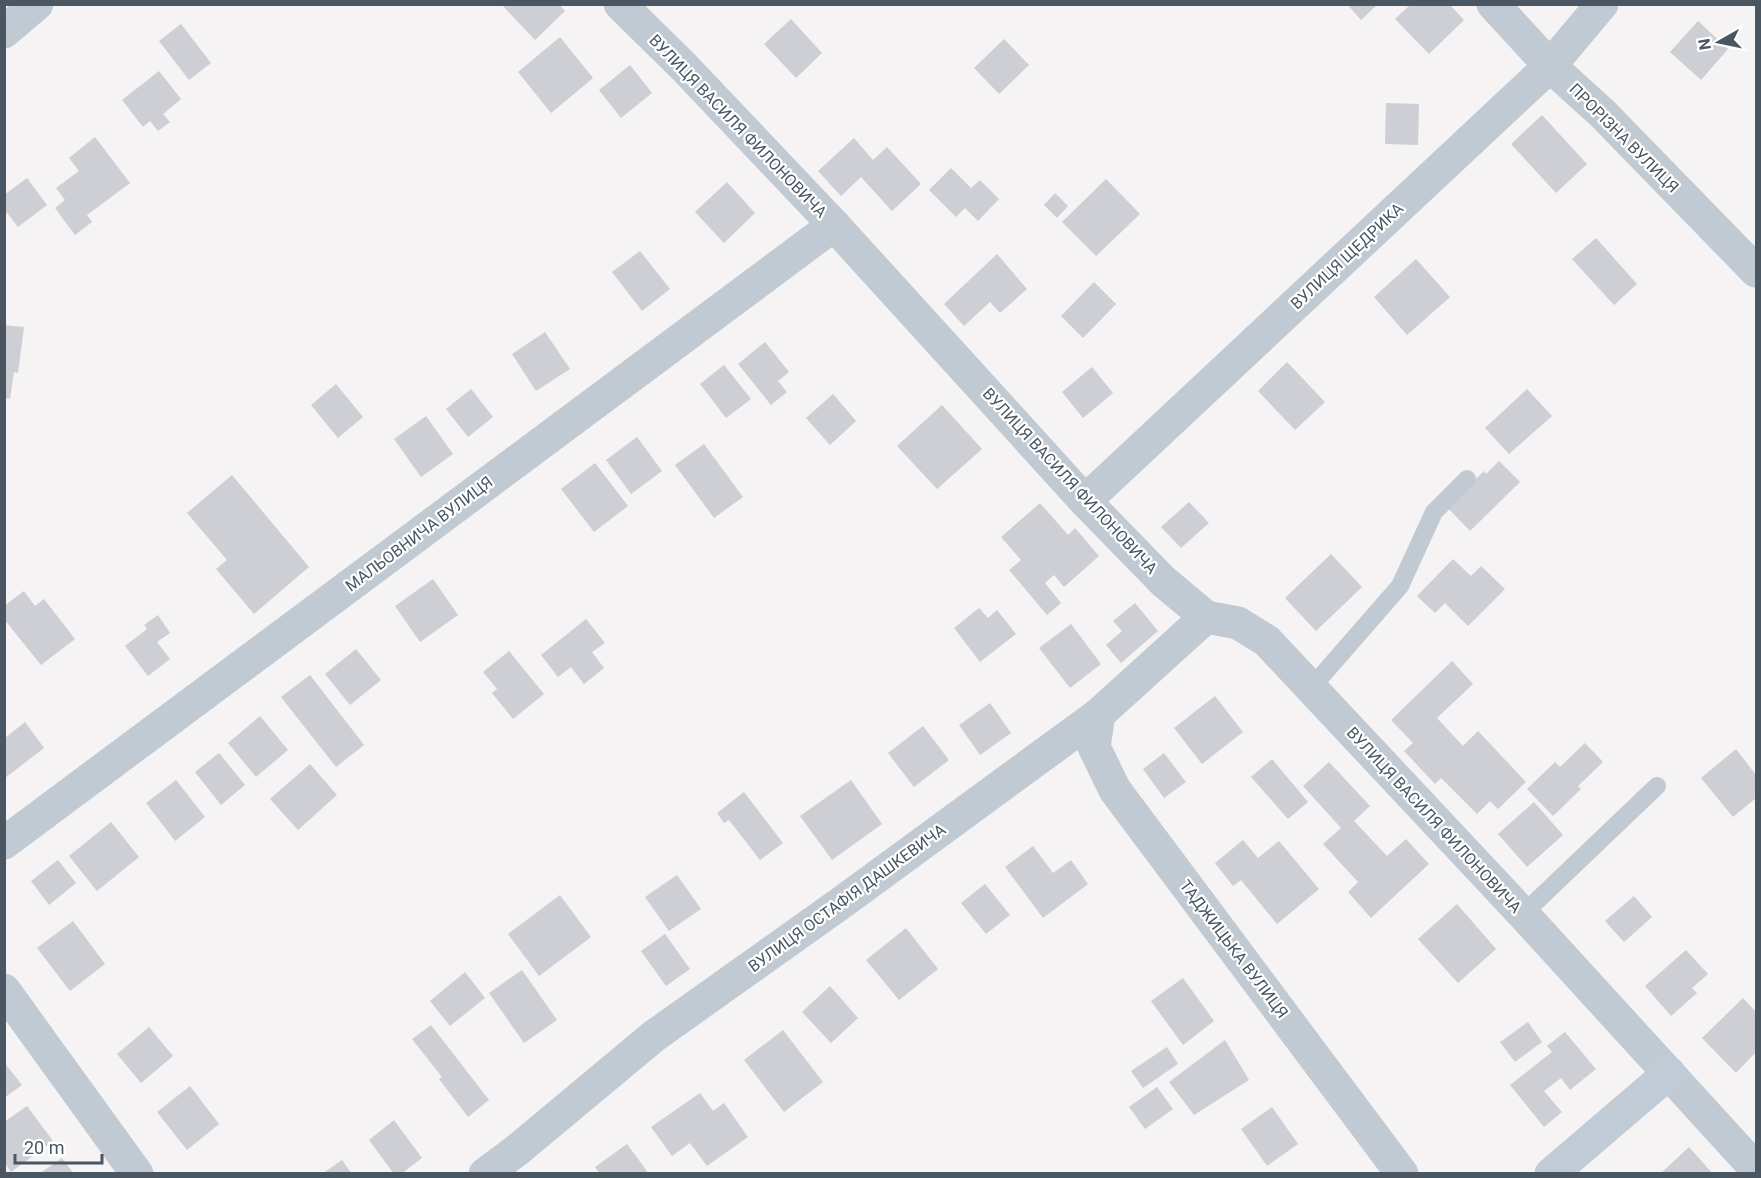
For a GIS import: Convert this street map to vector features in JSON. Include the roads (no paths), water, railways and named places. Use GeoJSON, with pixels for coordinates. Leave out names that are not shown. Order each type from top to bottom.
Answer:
{"type":"FeatureCollection","features":[{"type":"Feature","properties":{"kind":"street"},"geometry":{"type":"LineString","coordinates":[[4,32],[37,4]]}},
{"type":"Feature","properties":{"kind":"street","name":"ВУЛИЦЯ ВАСИЛЯ ФИЛОНОВИЧА"},"geometry":{"type":"LineString","coordinates":[[620,4],[684,67],[834,225],[1085,501],[1163,581],[1206,617],[1238,623],[1267,640],[1523,914],[1756,1169]]}},
{"type":"Feature","properties":{"kind":"street","name":"ПРОРІЗНА ВУЛИЦЯ"},"geometry":{"type":"LineString","coordinates":[[1493,4],[1550,66],[1602,113],[1756,271]]}},
{"type":"Feature","properties":{"kind":"street","name":"ВУЛИЦЯ ЩЕДРИКА"},"geometry":{"type":"LineString","coordinates":[[1085,501],[1550,66],[1602,4]]}},
{"type":"Feature","properties":{"kind":"street","name":"МАЛЬОВНИЧА ВУЛИЦЯ"},"geometry":{"type":"LineString","coordinates":[[4,843],[834,225]]}},
{"type":"Feature","properties":{"kind":"street","name":"ВУЛИЦЯ ОСТАФІЯ ДАШКЕВИЧА"},"geometry":{"type":"LineString","coordinates":[[485,1173],[516,1151],[654,1036],[841,903],[1099,714],[1206,617]]}},
{"type":"Feature","properties":{"kind":"street","name":"ТАДЖИЦЬКА ВУЛИЦЯ"},"geometry":{"type":"LineString","coordinates":[[1099,714],[1094,747],[1115,790],[1402,1173]]}},
{"type":"Feature","properties":{"kind":"street"},"geometry":{"type":"LineString","coordinates":[[4,990],[137,1173]]}},
{"type":"Feature","properties":{"kind":"street"},"geometry":{"type":"LineString","coordinates":[[1551,1173],[1668,1073]]}},
{"type":"Feature","properties":{"kind":"lane"},"geometry":{"type":"LineString","coordinates":[[1311,688],[1400,586],[1434,512],[1467,479]]}},
{"type":"Feature","properties":{"kind":"lane"},"geometry":{"type":"LineString","coordinates":[[1523,914],[1657,786]]}}]}
